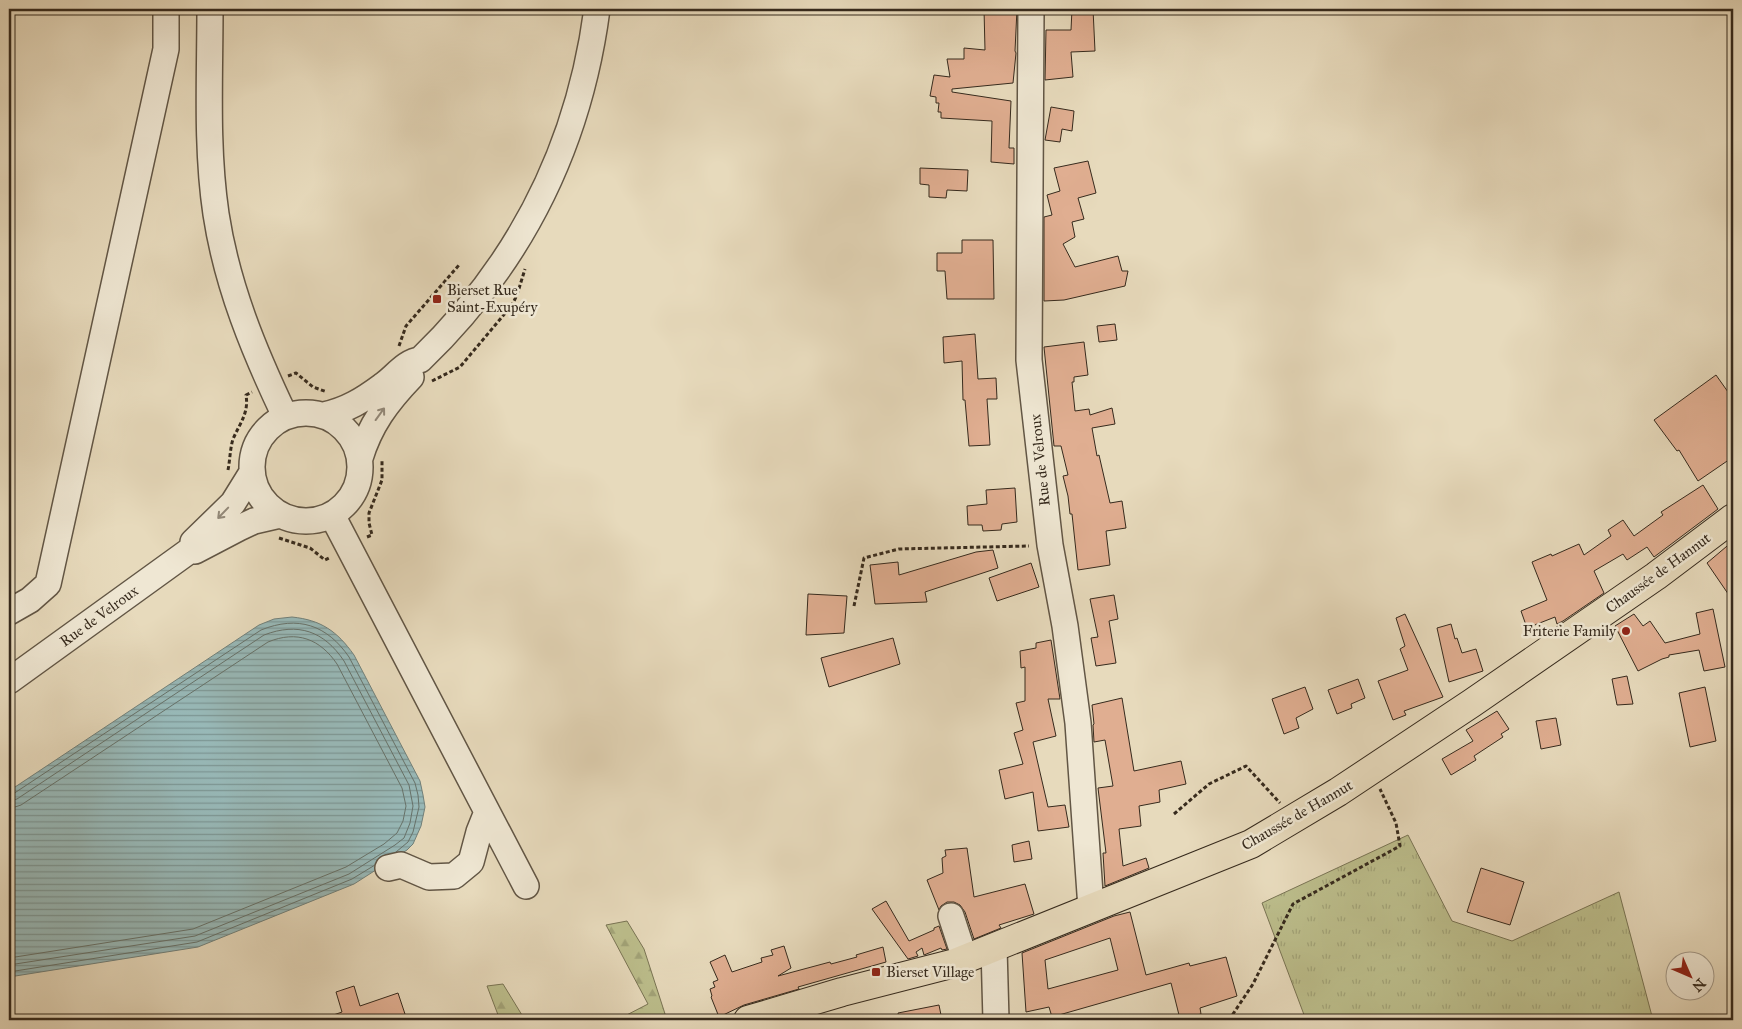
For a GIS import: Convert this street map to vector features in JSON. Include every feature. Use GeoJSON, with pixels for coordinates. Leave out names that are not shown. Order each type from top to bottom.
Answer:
{"type":"FeatureCollection","features":[{"type":"Feature","properties":{"kind":"main road","name":"Chaussée de Hannut"},"geometry":{"type":"LineString","coordinates":[[748,1020],[842,992],[955,964],[1250,844],[1370,770],[1472,703],[1656,576],[1733,518]]}},
{"type":"Feature","properties":{"kind":"street"},"geometry":{"type":"LineString","coordinates":[[9,612],[30,600],[48,584],[166,49],[166,9]]}},
{"type":"Feature","properties":{"kind":"street"},"geometry":{"type":"LineString","coordinates":[[210,9],[210,153],[218,223],[229,276],[242,315],[285,416]]}},
{"type":"Feature","properties":{"kind":"street"},"geometry":{"type":"LineString","coordinates":[[360,458],[376,419],[417,371],[420,360],[454,325],[486,286],[523,231],[540,200],[564,147],[577,109],[586,73],[597,9]]}},
{"type":"Feature","properties":{"kind":"street","name":"Rue de Velroux"},"geometry":{"type":"LineString","coordinates":[[1031,9],[1030,360],[1050,545],[1065,626],[1078,723],[1092,908]]}},
{"type":"Feature","properties":{"kind":"street"},"geometry":{"type":"LineString","coordinates":[[326,403],[341,411],[353,406],[415,360],[420,360]]}},
{"type":"Feature","properties":{"kind":"street"},"geometry":{"type":"LineString","coordinates":[[326,403],[337,421],[348,431],[356,444],[360,458],[360,472],[357,485],[352,497],[332,515],[315,520],[297,521],[276,526],[256,490],[251,474],[252,456],[258,439],[270,425],[285,416],[298,412],[311,412],[326,403]]}},
{"type":"Feature","properties":{"kind":"street","name":"Rue de Velroux"},"geometry":{"type":"LineString","coordinates":[[9,681],[188,551],[191,544],[233,503],[251,474]]}},
{"type":"Feature","properties":{"kind":"street"},"geometry":{"type":"LineString","coordinates":[[332,515],[526,886]]}},
{"type":"Feature","properties":{"kind":"street","name":"Rue de Velroux"},"geometry":{"type":"LineString","coordinates":[[188,551],[195,551],[254,521],[276,526]]}},
{"type":"Feature","properties":{"kind":"street"},"geometry":{"type":"LineString","coordinates":[[388,868],[401,865],[429,877],[454,876],[471,862],[479,832],[487,812]]}},
{"type":"Feature","properties":{"kind":"street"},"geometry":{"type":"LineString","coordinates":[[951,916],[965,960]]}},
{"type":"Feature","properties":{"kind":"street"},"geometry":{"type":"LineString","coordinates":[[994,948],[996,1020]]}},
{"type":"Feature","properties":{"kind":"path"},"geometry":{"type":"LineString","coordinates":[[398,348],[406,326],[459,265]]}},
{"type":"Feature","properties":{"kind":"path"},"geometry":{"type":"LineString","coordinates":[[296,373],[313,387],[326,403]]}},
{"type":"Feature","properties":{"kind":"path"},"geometry":{"type":"LineString","coordinates":[[226,475],[233,440],[247,408],[246,395]]}},
{"type":"Feature","properties":{"kind":"path"},"geometry":{"type":"LineString","coordinates":[[276,526],[291,541],[310,548],[325,560]]}},
{"type":"Feature","properties":{"kind":"path"},"geometry":{"type":"LineString","coordinates":[[854,606],[864,558],[899,550],[1050,545]]}},
{"type":"Feature","properties":{"kind":"path"},"geometry":{"type":"LineString","coordinates":[[1174,814],[1209,784],[1246,766],[1294,818]]}},
{"type":"Feature","properties":{"kind":"path"},"geometry":{"type":"LineString","coordinates":[[1230,1020],[1253,984],[1292,904],[1400,846],[1396,823],[1370,770]]}},
{"type":"Feature","properties":{"kind":"green space"},"geometry":{"type":"Polygon","coordinates":[[[1408,835],[1452,921],[1512,941],[1619,892],[1653,1020],[1306,1020],[1262,903],[1408,835]]]}},
{"type":"Feature","properties":{"kind":"green space"},"geometry":{"type":"Polygon","coordinates":[[[627,921],[644,949],[667,1020],[617,1020],[648,1004],[606,925],[627,921]]]}},
{"type":"Feature","properties":{"kind":"green space"},"geometry":{"type":"Polygon","coordinates":[[[503,984],[525,1020],[500,1020],[487,986],[503,984]]]}},
{"type":"Feature","properties":{"kind":"water"},"geometry":{"type":"Polygon","coordinates":[[[292,617],[312,621],[328,628],[341,639],[354,655],[420,781],[425,807],[421,826],[413,844],[407,850],[354,884],[198,947],[9,977],[9,791],[259,625],[274,619],[292,617]]]}},
{"type":"Feature","properties":{"kind":"building"},"geometry":{"type":"Polygon","coordinates":[[[984,9],[1017,9],[1013,83],[952,89],[952,92],[1011,101],[1009,148],[1014,148],[1014,164],[991,162],[992,121],[941,118],[941,112],[938,112],[939,103],[936,103],[936,97],[930,96],[934,75],[950,77],[947,59],[964,59],[964,48],[985,50],[984,9]]]}},
{"type":"Feature","properties":{"kind":"building"},"geometry":{"type":"Polygon","coordinates":[[[1072,9],[1093,9],[1095,51],[1071,52],[1073,77],[1045,80],[1046,30],[1071,30],[1072,9]]]}},
{"type":"Feature","properties":{"kind":"building"},"geometry":{"type":"Polygon","coordinates":[[[1051,107],[1074,111],[1072,131],[1062,129],[1060,142],[1045,140],[1051,107]]]}},
{"type":"Feature","properties":{"kind":"building"},"geometry":{"type":"Polygon","coordinates":[[[1088,161],[1096,193],[1078,198],[1084,219],[1072,222],[1075,237],[1063,244],[1075,267],[1118,256],[1122,271],[1128,271],[1125,286],[1064,300],[1044,301],[1044,217],[1052,215],[1047,195],[1060,191],[1054,168],[1088,161]]]}},
{"type":"Feature","properties":{"kind":"building"},"geometry":{"type":"Polygon","coordinates":[[[920,168],[968,170],[967,191],[947,190],[946,198],[929,197],[929,185],[920,184],[920,168]]]}},
{"type":"Feature","properties":{"kind":"building"},"geometry":{"type":"Polygon","coordinates":[[[962,240],[993,240],[994,299],[947,299],[945,271],[937,271],[937,253],[962,253],[962,240]]]}},
{"type":"Feature","properties":{"kind":"building"},"geometry":{"type":"Polygon","coordinates":[[[1115,324],[1117,340],[1099,342],[1097,326],[1115,324]]]}},
{"type":"Feature","properties":{"kind":"building"},"geometry":{"type":"Polygon","coordinates":[[[975,334],[978,379],[996,378],[997,399],[987,399],[990,445],[969,446],[965,400],[963,400],[962,361],[944,363],[943,337],[975,334]]]}},
{"type":"Feature","properties":{"kind":"building"},"geometry":{"type":"Polygon","coordinates":[[[1084,342],[1088,375],[1074,377],[1074,382],[1072,382],[1075,411],[1089,409],[1090,415],[1112,408],[1115,424],[1092,428],[1097,456],[1099,455],[1110,503],[1122,501],[1126,528],[1106,531],[1110,565],[1078,570],[1072,514],[1070,514],[1063,476],[1068,475],[1061,446],[1054,446],[1044,347],[1084,342]]]}},
{"type":"Feature","properties":{"kind":"building"},"geometry":{"type":"Polygon","coordinates":[[[1716,375],[1733,399],[1733,457],[1698,481],[1679,450],[1677,451],[1654,420],[1716,375]]]}},
{"type":"Feature","properties":{"kind":"building"},"geometry":{"type":"Polygon","coordinates":[[[1703,485],[1718,509],[1654,557],[1647,547],[1627,560],[1623,554],[1594,571],[1604,593],[1563,621],[1557,624],[1555,617],[1527,628],[1521,611],[1547,600],[1532,562],[1551,554],[1552,556],[1579,544],[1584,555],[1611,536],[1608,530],[1623,520],[1634,536],[1663,515],[1661,512],[1703,485]]]}},
{"type":"Feature","properties":{"kind":"building"},"geometry":{"type":"Polygon","coordinates":[[[1015,488],[1017,522],[1002,524],[1001,530],[983,531],[982,525],[968,525],[967,506],[987,504],[986,490],[1015,488]]]}},
{"type":"Feature","properties":{"kind":"building"},"geometry":{"type":"Polygon","coordinates":[[[1733,541],[1733,601],[1707,563],[1733,541]]]}},
{"type":"Feature","properties":{"kind":"building"},"geometry":{"type":"Polygon","coordinates":[[[993,550],[998,568],[925,592],[927,602],[875,604],[870,565],[898,562],[899,575],[976,552],[993,550]]]}},
{"type":"Feature","properties":{"kind":"building"},"geometry":{"type":"Polygon","coordinates":[[[1031,563],[1039,587],[997,601],[989,578],[1031,563]]]}},
{"type":"Feature","properties":{"kind":"building"},"geometry":{"type":"Polygon","coordinates":[[[808,594],[847,596],[844,633],[806,635],[808,594]]]}},
{"type":"Feature","properties":{"kind":"building"},"geometry":{"type":"Polygon","coordinates":[[[1114,595],[1118,619],[1109,621],[1116,663],[1096,666],[1091,638],[1098,637],[1090,599],[1114,595]]]}},
{"type":"Feature","properties":{"kind":"building"},"geometry":{"type":"Polygon","coordinates":[[[1713,609],[1725,667],[1704,671],[1699,650],[1669,655],[1669,657],[1638,671],[1615,626],[1634,614],[1643,626],[1650,621],[1665,643],[1700,634],[1696,613],[1713,609]]]}},
{"type":"Feature","properties":{"kind":"building"},"geometry":{"type":"Polygon","coordinates":[[[1405,614],[1443,697],[1404,711],[1406,715],[1393,720],[1378,681],[1408,670],[1400,649],[1405,646],[1396,618],[1405,614]]]}},
{"type":"Feature","properties":{"kind":"building"},"geometry":{"type":"Polygon","coordinates":[[[1451,624],[1455,639],[1457,638],[1462,653],[1476,649],[1483,671],[1449,682],[1437,628],[1451,624]]]}},
{"type":"Feature","properties":{"kind":"building"},"geometry":{"type":"Polygon","coordinates":[[[893,638],[900,664],[829,687],[821,658],[893,638]]]}},
{"type":"Feature","properties":{"kind":"building"},"geometry":{"type":"Polygon","coordinates":[[[1051,640],[1060,699],[1048,699],[1056,736],[1033,742],[1048,807],[1065,805],[1069,827],[1038,831],[1033,792],[1005,799],[999,770],[1023,764],[1014,733],[1023,730],[1016,703],[1025,701],[1025,667],[1021,668],[1020,651],[1036,648],[1036,643],[1051,640]]]}},
{"type":"Feature","properties":{"kind":"building"},"geometry":{"type":"Polygon","coordinates":[[[1627,676],[1633,704],[1617,705],[1612,679],[1627,676]]]}},
{"type":"Feature","properties":{"kind":"building"},"geometry":{"type":"Polygon","coordinates":[[[1358,679],[1365,698],[1351,704],[1352,708],[1337,714],[1328,690],[1358,679]]]}},
{"type":"Feature","properties":{"kind":"building"},"geometry":{"type":"Polygon","coordinates":[[[1305,687],[1313,709],[1296,718],[1299,728],[1284,734],[1272,699],[1305,687]]]}},
{"type":"Feature","properties":{"kind":"building"},"geometry":{"type":"Polygon","coordinates":[[[1705,687],[1716,741],[1690,747],[1679,693],[1705,687]]]}},
{"type":"Feature","properties":{"kind":"building"},"geometry":{"type":"Polygon","coordinates":[[[1122,698],[1134,771],[1181,761],[1186,784],[1159,790],[1160,802],[1139,806],[1141,826],[1119,829],[1123,866],[1146,858],[1149,868],[1105,886],[1103,853],[1106,853],[1098,788],[1113,786],[1105,740],[1094,742],[1092,705],[1122,698]]]}},
{"type":"Feature","properties":{"kind":"building"},"geometry":{"type":"Polygon","coordinates":[[[1497,711],[1509,729],[1501,734],[1503,737],[1474,756],[1476,760],[1451,775],[1442,759],[1473,741],[1466,730],[1497,711]]]}},
{"type":"Feature","properties":{"kind":"building"},"geometry":{"type":"Polygon","coordinates":[[[1556,718],[1561,745],[1541,749],[1536,721],[1556,718]]]}},
{"type":"Feature","properties":{"kind":"building"},"geometry":{"type":"Polygon","coordinates":[[[1029,841],[1032,859],[1014,862],[1012,845],[1029,841]]]}},
{"type":"Feature","properties":{"kind":"building"},"geometry":{"type":"Polygon","coordinates":[[[967,848],[974,897],[1025,884],[1034,914],[999,925],[1001,928],[974,939],[965,912],[960,905],[954,902],[947,902],[939,910],[927,880],[943,873],[942,858],[946,856],[945,850],[967,848]]]}},
{"type":"Feature","properties":{"kind":"building"},"geometry":{"type":"Polygon","coordinates":[[[1481,868],[1524,882],[1510,925],[1467,912],[1481,868]]]}},
{"type":"Feature","properties":{"kind":"building"},"geometry":{"type":"Polygon","coordinates":[[[886,901],[909,941],[939,926],[947,949],[942,950],[941,948],[924,955],[922,948],[916,952],[918,956],[908,959],[872,909],[886,901]]]}},
{"type":"Feature","properties":{"kind":"building"},"geometry":{"type":"Polygon","coordinates":[[[1130,912],[1146,975],[1189,963],[1190,966],[1226,957],[1237,996],[1200,1008],[1201,1014],[1180,1019],[1171,983],[1052,1017],[1049,1007],[1026,1012],[1022,953],[1114,916],[1130,912]],[[1110,938],[1045,960],[1048,989],[1118,970],[1110,938]]]}},
{"type":"Feature","properties":{"kind":"building"},"geometry":{"type":"Polygon","coordinates":[[[784,946],[791,968],[778,976],[857,957],[856,955],[883,947],[886,962],[798,987],[799,989],[744,1005],[719,1017],[710,989],[715,987],[713,982],[718,980],[710,962],[725,955],[732,972],[762,962],[761,958],[773,955],[771,950],[784,946]]]}},
{"type":"Feature","properties":{"kind":"building"},"geometry":{"type":"Polygon","coordinates":[[[354,986],[360,1006],[398,993],[407,1020],[325,1020],[325,1018],[342,1012],[336,992],[354,986]]]}},
{"type":"Feature","properties":{"kind":"building"},"geometry":{"type":"Polygon","coordinates":[[[939,1005],[942,1020],[899,1020],[898,1013],[939,1005]]]}},
{"type":"Feature","properties":{"kind":"place","name":"Bierset Rue Saint-Exupéry"},"geometry":{"type":"Point","coordinates":[437,299]}},
{"type":"Feature","properties":{"kind":"place","name":"Friterie Family"},"geometry":{"type":"Point","coordinates":[1626,631]}},
{"type":"Feature","properties":{"kind":"place","name":"Bierset Village"},"geometry":{"type":"Point","coordinates":[876,972]}}]}
